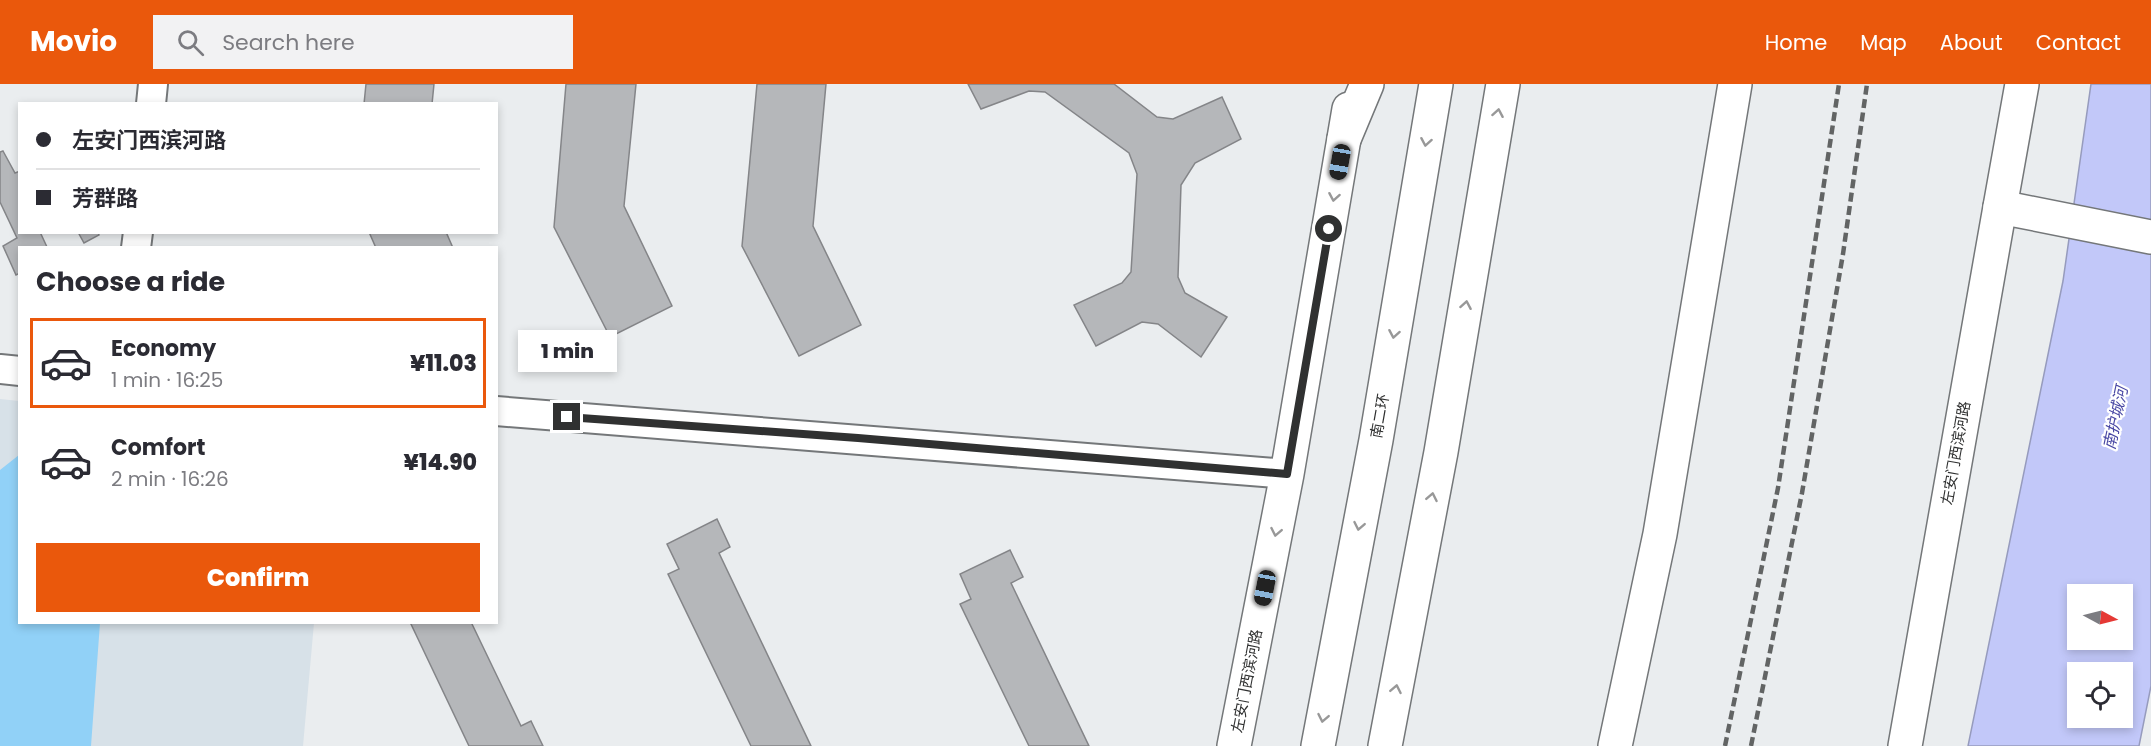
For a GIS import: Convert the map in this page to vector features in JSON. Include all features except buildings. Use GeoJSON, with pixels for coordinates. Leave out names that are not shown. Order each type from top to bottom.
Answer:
{"type":"FeatureCollection","features":[{"type":"Feature","properties":{"kind":"main road","name":"左安门西滨河路"},"geometry":{"type":"LineString","coordinates":[[1234,746],[1287,474],[1354,84]]}},
{"type":"Feature","properties":{"kind":"main road"},"geometry":{"type":"LineString","coordinates":[[1344,139],[1367,84]]}},
{"type":"Feature","properties":{"kind":"main road","name":"南二环"},"geometry":{"type":"LineString","coordinates":[[1318,746],[1376,440],[1436,84]]}},
{"type":"Feature","properties":{"kind":"main road"},"geometry":{"type":"LineString","coordinates":[[1385,746],[1441,452],[1503,84]]}},
{"type":"Feature","properties":{"kind":"main road"},"geometry":{"type":"LineString","coordinates":[[1616,746],[1660,534],[1735,84]]}},
{"type":"Feature","properties":{"kind":"main road","name":"左安门西滨河路"},"geometry":{"type":"LineString","coordinates":[[1905,746],[2022,84]]}},
{"type":"Feature","properties":{"kind":"main road"},"geometry":{"type":"LineString","coordinates":[[2000,207],[2151,237]]}},
{"type":"Feature","properties":{"kind":"street"},"geometry":{"type":"LineString","coordinates":[[151,102],[153,84]]}},
{"type":"Feature","properties":{"kind":"street"},"geometry":{"type":"LineString","coordinates":[[0,369],[18,370]]}},
{"type":"Feature","properties":{"kind":"street"},"geometry":{"type":"LineString","coordinates":[[498,411],[1287,474]]}},
{"type":"Feature","properties":{"kind":"shaded area"},"geometry":{"type":"Polygon","coordinates":[[[0,399],[18,401],[18,624],[314,624],[303,746],[0,746],[0,399]]]}},
{"type":"Feature","properties":{"kind":"shaded area"},"geometry":{"type":"Polygon","coordinates":[[[18,456],[18,624],[100,624],[91,746],[0,746],[0,470],[18,456]]]}},
{"type":"Feature","properties":{"kind":"water","name":"南护城河"},"geometry":{"type":"Polygon","coordinates":[[[2091,84],[2151,84],[2151,686],[2139,746],[1968,746],[2063,281],[2091,84]]]}},
{"type":"Feature","properties":{"kind":"railway"},"geometry":{"type":"LineString","coordinates":[[1725,746],[1778,488],[1839,84]]}},
{"type":"Feature","properties":{"kind":"railway"},"geometry":{"type":"LineString","coordinates":[[1751,746],[1802,493],[1843,254],[1867,84]]}},
{"type":"Feature","properties":{"kind":"route"},"geometry":{"type":"LineString","coordinates":[[567,417],[858,438],[1287,474],[1329,229]]}}]}
